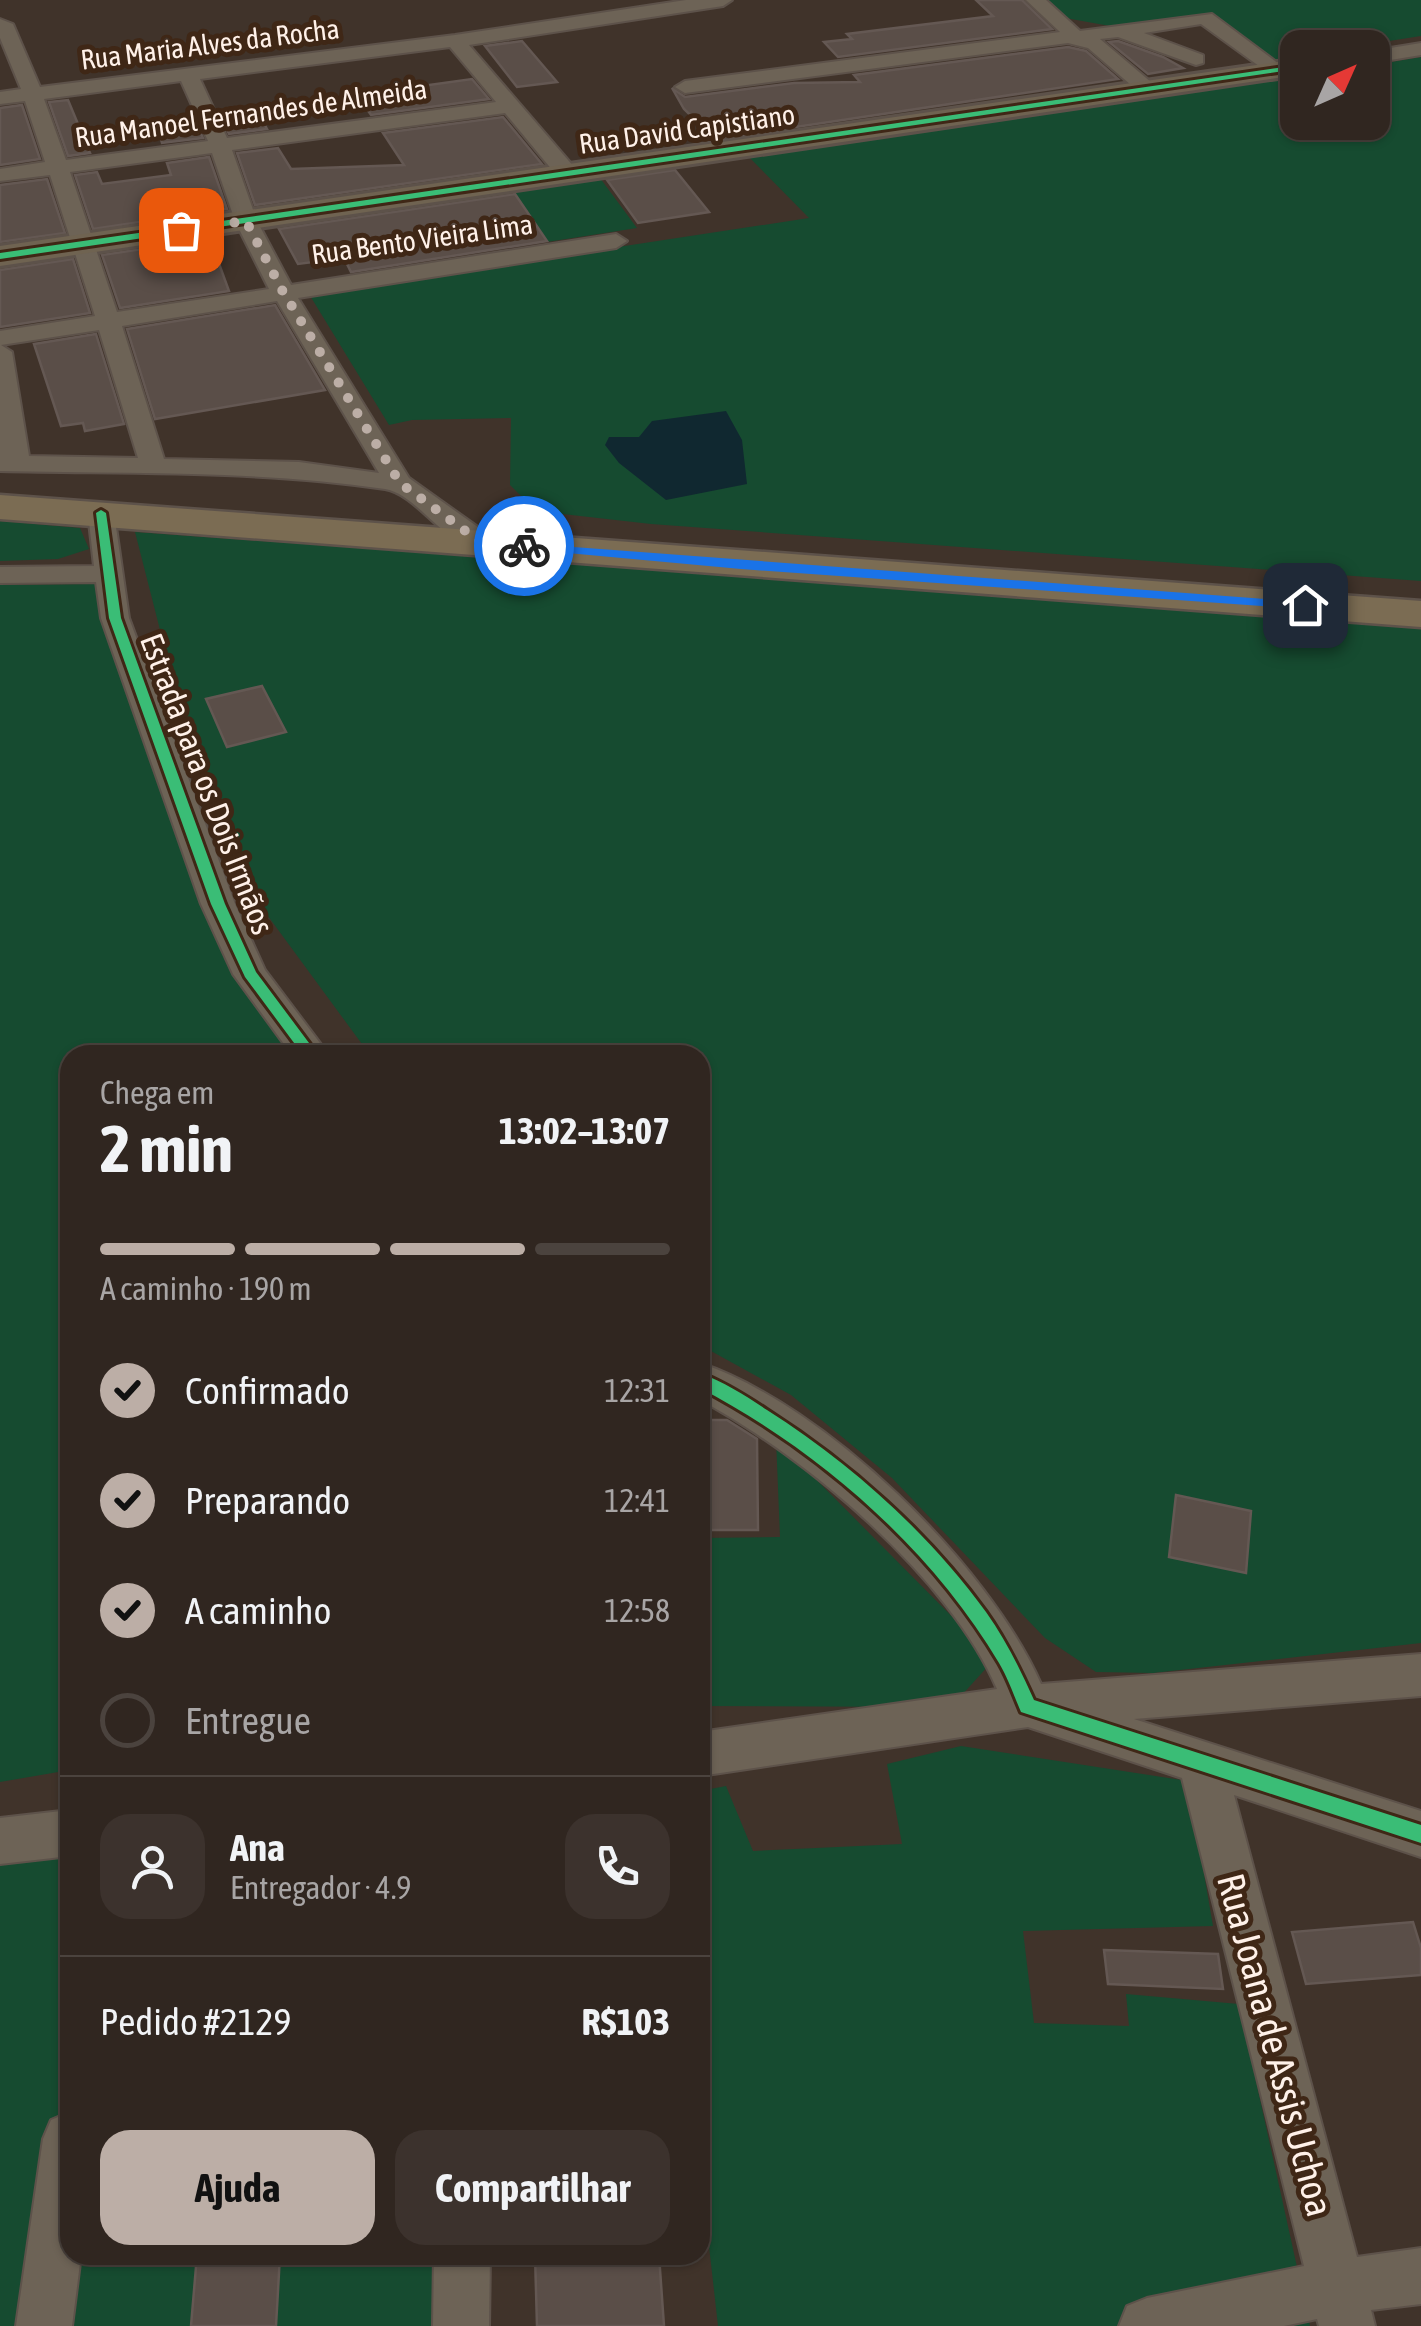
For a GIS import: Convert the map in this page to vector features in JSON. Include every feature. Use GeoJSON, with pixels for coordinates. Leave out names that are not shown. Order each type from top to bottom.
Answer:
{"type":"FeatureCollection","features":[{"type":"Feature","properties":{"kind":"highway"},"geometry":{"type":"LineString","coordinates":[[0,507],[1421,614]]}},
{"type":"Feature","properties":{"kind":"street","name":"Rua Maria Alves da Rocha"},"geometry":{"type":"LineString","coordinates":[[0,98],[454,41],[722,0]]}},
{"type":"Feature","properties":{"kind":"street"},"geometry":{"type":"LineString","coordinates":[[1035,0],[1076,37],[1095,44],[1145,87]]}},
{"type":"Feature","properties":{"kind":"street"},"geometry":{"type":"LineString","coordinates":[[1055,18],[1116,30],[1202,69],[1205,18],[1218,0]]}},
{"type":"Feature","properties":{"kind":"street"},"geometry":{"type":"LineString","coordinates":[[686,87],[1205,18],[1280,64]]}},
{"type":"Feature","properties":{"kind":"street"},"geometry":{"type":"LineString","coordinates":[[3,24],[22,64],[84,243],[152,466]]}},
{"type":"Feature","properties":{"kind":"street"},"geometry":{"type":"LineString","coordinates":[[454,41],[566,172]]}},
{"type":"Feature","properties":{"kind":"street"},"geometry":{"type":"LineString","coordinates":[[1390,54],[1421,49]]}},
{"type":"Feature","properties":{"kind":"street","name":"Rua David Capistiano"},"geometry":{"type":"LineString","coordinates":[[0,256],[1145,87],[1202,69],[1280,68]]}},
{"type":"Feature","properties":{"kind":"street"},"geometry":{"type":"LineString","coordinates":[[189,76],[220,145],[246,221],[282,290],[400,483],[479,541]]}},
{"type":"Feature","properties":{"kind":"street","name":"Rua Manoel Fernandes de Almeida"},"geometry":{"type":"LineString","coordinates":[[0,175],[510,106]]}},
{"type":"Feature","properties":{"kind":"street","name":"Rua Bento Vieira Lima"},"geometry":{"type":"LineString","coordinates":[[0,338],[282,290],[616,240]]}},
{"type":"Feature","properties":{"kind":"street"},"geometry":{"type":"LineString","coordinates":[[0,352],[9,464],[298,470],[400,483]]}},
{"type":"Feature","properties":{"kind":"street","name":"Estrada para os Dois Irmãos"},"geometry":{"type":"LineString","coordinates":[[101,513],[115,618],[218,904],[250,974],[303,1045]]}},
{"type":"Feature","properties":{"kind":"street"},"geometry":{"type":"LineString","coordinates":[[0,576],[107,574]]}},
{"type":"Feature","properties":{"kind":"street"},"geometry":{"type":"LineString","coordinates":[[710,1385],[735,1396],[815,1455],[941,1569],[1004,1656],[1028,1706],[1421,1834]]}},
{"type":"Feature","properties":{"kind":"street"},"geometry":{"type":"LineString","coordinates":[[710,1753],[1028,1706],[1421,1675]]}},
{"type":"Feature","properties":{"kind":"street","name":"Rua Joana de Assis Uchoa"},"geometry":{"type":"LineString","coordinates":[[1202,1764],[1342,2306]]}},
{"type":"Feature","properties":{"kind":"street"},"geometry":{"type":"LineString","coordinates":[[0,1841],[60,1835]]}},
{"type":"Feature","properties":{"kind":"street"},"geometry":{"type":"LineString","coordinates":[[44,2326],[60,2211]]}},
{"type":"Feature","properties":{"kind":"street"},"geometry":{"type":"LineString","coordinates":[[461,2326],[462,2265]]}},
{"type":"Feature","properties":{"kind":"street"},"geometry":{"type":"LineString","coordinates":[[1147,2326],[1342,2306],[1421,2276]]}},
{"type":"Feature","properties":{"kind":"green space"},"geometry":{"type":"Polygon","coordinates":[[[1040,0],[1421,0],[1421,36],[1390,41],[1390,30],[1280,30],[1280,59],[1269,61],[1202,18],[1110,26],[1060,17],[1040,0]]]}},
{"type":"Feature","properties":{"kind":"green space"},"geometry":{"type":"Polygon","coordinates":[[[1421,57],[1421,581],[651,524],[536,511],[510,485],[511,418],[412,420],[389,425],[309,294],[809,218],[749,157],[1280,79],[1280,140],[1390,140],[1390,62],[1421,57]]]}},
{"type":"Feature","properties":{"kind":"green space"},"geometry":{"type":"Polygon","coordinates":[[[597,174],[637,228],[547,242],[510,187],[597,174]]]}},
{"type":"Feature","properties":{"kind":"green space"},"geometry":{"type":"Polygon","coordinates":[[[0,521],[80,528],[89,549],[58,559],[0,561],[0,521]]]}},
{"type":"Feature","properties":{"kind":"green space"},"geometry":{"type":"Polygon","coordinates":[[[135,532],[1421,625],[1421,1643],[1153,1673],[1096,1672],[1045,1638],[892,1478],[791,1395],[710,1350],[710,1045],[363,1045],[251,893],[170,669],[135,532]],[[262,686],[207,699],[227,747],[286,732],[262,686]],[[1176,1495],[1169,1557],[1246,1573],[1251,1511],[1176,1495]]]}},
{"type":"Feature","properties":{"kind":"green space"},"geometry":{"type":"Polygon","coordinates":[[[98,584],[239,982],[288,1045],[60,1045],[60,1772],[0,1782],[0,585],[98,584]]]}},
{"type":"Feature","properties":{"kind":"green space"},"geometry":{"type":"Polygon","coordinates":[[[776,1439],[991,1656],[990,1664],[951,1707],[710,1706],[710,1538],[780,1537],[776,1439]]]}},
{"type":"Feature","properties":{"kind":"green space"},"geometry":{"type":"Polygon","coordinates":[[[961,1746],[1188,1781],[1213,1926],[1023,1931],[1034,2023],[1129,2026],[1126,1994],[1239,2004],[1310,2326],[718,2326],[710,2255],[710,1789],[726,1786],[753,1851],[902,1844],[887,1764],[961,1746]]]}},
{"type":"Feature","properties":{"kind":"green space"},"geometry":{"type":"Polygon","coordinates":[[[60,1834],[60,2265],[455,2265],[454,2326],[0,2326],[0,1841],[60,1834]]]}},
{"type":"Feature","properties":{"kind":"water"},"geometry":{"type":"Polygon","coordinates":[[[726,411],[742,440],[747,484],[666,500],[619,463],[605,445],[609,437],[639,437],[652,421],[726,411]]]}},
{"type":"Feature","properties":{"kind":"building"},"geometry":{"type":"Polygon","coordinates":[[[976,0],[1022,0],[1052,29],[838,57],[824,42],[852,39],[847,34],[993,16],[976,0]]]}},
{"type":"Feature","properties":{"kind":"building"},"geometry":{"type":"Polygon","coordinates":[[[522,41],[557,82],[517,87],[485,46],[522,41]]]}},
{"type":"Feature","properties":{"kind":"building"},"geometry":{"type":"Polygon","coordinates":[[[1118,41],[1183,68],[1148,74],[1109,42],[1118,41]]]}},
{"type":"Feature","properties":{"kind":"building"},"geometry":{"type":"Polygon","coordinates":[[[1068,47],[1086,51],[1118,79],[715,139],[684,109],[672,88],[685,97],[794,83],[860,82],[854,75],[1068,47]]]}},
{"type":"Feature","properties":{"kind":"building"},"geometry":{"type":"Polygon","coordinates":[[[472,79],[489,99],[371,115],[357,95],[472,79]]]}},
{"type":"Feature","properties":{"kind":"building"},"geometry":{"type":"Polygon","coordinates":[[[68,100],[90,153],[68,156],[49,102],[68,100]]]}},
{"type":"Feature","properties":{"kind":"building"},"geometry":{"type":"Polygon","coordinates":[[[22,105],[40,159],[0,165],[0,108],[22,105]]]}},
{"type":"Feature","properties":{"kind":"building"},"geometry":{"type":"Polygon","coordinates":[[[259,114],[267,129],[229,134],[222,119],[259,114]]]}},
{"type":"Feature","properties":{"kind":"building"},"geometry":{"type":"Polygon","coordinates":[[[193,117],[203,138],[162,143],[156,121],[193,117]]]}},
{"type":"Feature","properties":{"kind":"building"},"geometry":{"type":"Polygon","coordinates":[[[503,117],[542,164],[255,205],[237,153],[278,148],[291,169],[404,165],[383,133],[503,117]]]}},
{"type":"Feature","properties":{"kind":"building"},"geometry":{"type":"Polygon","coordinates":[[[209,157],[227,209],[93,229],[75,175],[97,172],[102,184],[171,175],[167,163],[209,157]]]}},
{"type":"Feature","properties":{"kind":"building"},"geometry":{"type":"Polygon","coordinates":[[[675,170],[709,212],[638,223],[607,180],[675,170]]]}},
{"type":"Feature","properties":{"kind":"building"},"geometry":{"type":"Polygon","coordinates":[[[47,179],[65,233],[0,242],[0,185],[47,179]]]}},
{"type":"Feature","properties":{"kind":"building"},"geometry":{"type":"Polygon","coordinates":[[[515,194],[547,241],[351,272],[344,258],[298,264],[279,229],[515,194]]]}},
{"type":"Feature","properties":{"kind":"building"},"geometry":{"type":"Polygon","coordinates":[[[210,239],[229,291],[120,308],[102,255],[210,239]]]}},
{"type":"Feature","properties":{"kind":"building"},"geometry":{"type":"Polygon","coordinates":[[[73,259],[90,313],[0,327],[0,270],[73,259]]]}},
{"type":"Feature","properties":{"kind":"building"},"geometry":{"type":"Polygon","coordinates":[[[275,305],[325,390],[155,419],[127,329],[275,305]]]}},
{"type":"Feature","properties":{"kind":"building"},"geometry":{"type":"Polygon","coordinates":[[[96,334],[124,424],[85,431],[83,423],[61,426],[34,344],[96,334]]]}},
{"type":"Feature","properties":{"kind":"building"},"geometry":{"type":"Polygon","coordinates":[[[262,686],[286,732],[227,747],[206,699],[262,686]]]}},
{"type":"Feature","properties":{"kind":"building"},"geometry":{"type":"Polygon","coordinates":[[[710,1420],[727,1420],[757,1439],[758,1530],[710,1530],[710,1420]]]}},
{"type":"Feature","properties":{"kind":"building"},"geometry":{"type":"Polygon","coordinates":[[[1176,1495],[1251,1511],[1246,1573],[1169,1557],[1176,1495]]]}},
{"type":"Feature","properties":{"kind":"building"},"geometry":{"type":"Polygon","coordinates":[[[1413,1922],[1421,1948],[1421,1975],[1306,1984],[1292,1932],[1413,1922]]]}},
{"type":"Feature","properties":{"kind":"building"},"geometry":{"type":"Polygon","coordinates":[[[1104,1950],[1218,1954],[1223,1989],[1108,1984],[1104,1950]]]}},
{"type":"Feature","properties":{"kind":"building"},"geometry":{"type":"Polygon","coordinates":[[[196,2265],[279,2265],[276,2326],[191,2326],[196,2265]]]}},
{"type":"Feature","properties":{"kind":"building"},"geometry":{"type":"Polygon","coordinates":[[[535,2265],[660,2265],[664,2326],[537,2326],[535,2265]]]}},
{"type":"Feature","properties":{"kind":"cycle path"},"geometry":{"type":"LineString","coordinates":[[0,256],[1280,70]]}},
{"type":"Feature","properties":{"kind":"cycle path"},"geometry":{"type":"LineString","coordinates":[[101,513],[115,618],[218,904],[250,974],[303,1045]]}},
{"type":"Feature","properties":{"kind":"cycle path"},"geometry":{"type":"LineString","coordinates":[[710,1385],[784,1429],[828,1462],[911,1538],[980,1618],[1008,1663],[1028,1706],[1421,1834]]}},
{"type":"Feature","properties":{"kind":"way so far"},"geometry":{"type":"LineString","coordinates":[[181,230],[246,221],[282,290],[400,483],[479,541],[524,546]]}},
{"type":"Feature","properties":{"kind":"route"},"geometry":{"type":"LineString","coordinates":[[524,546],[1305,605]]}}]}
